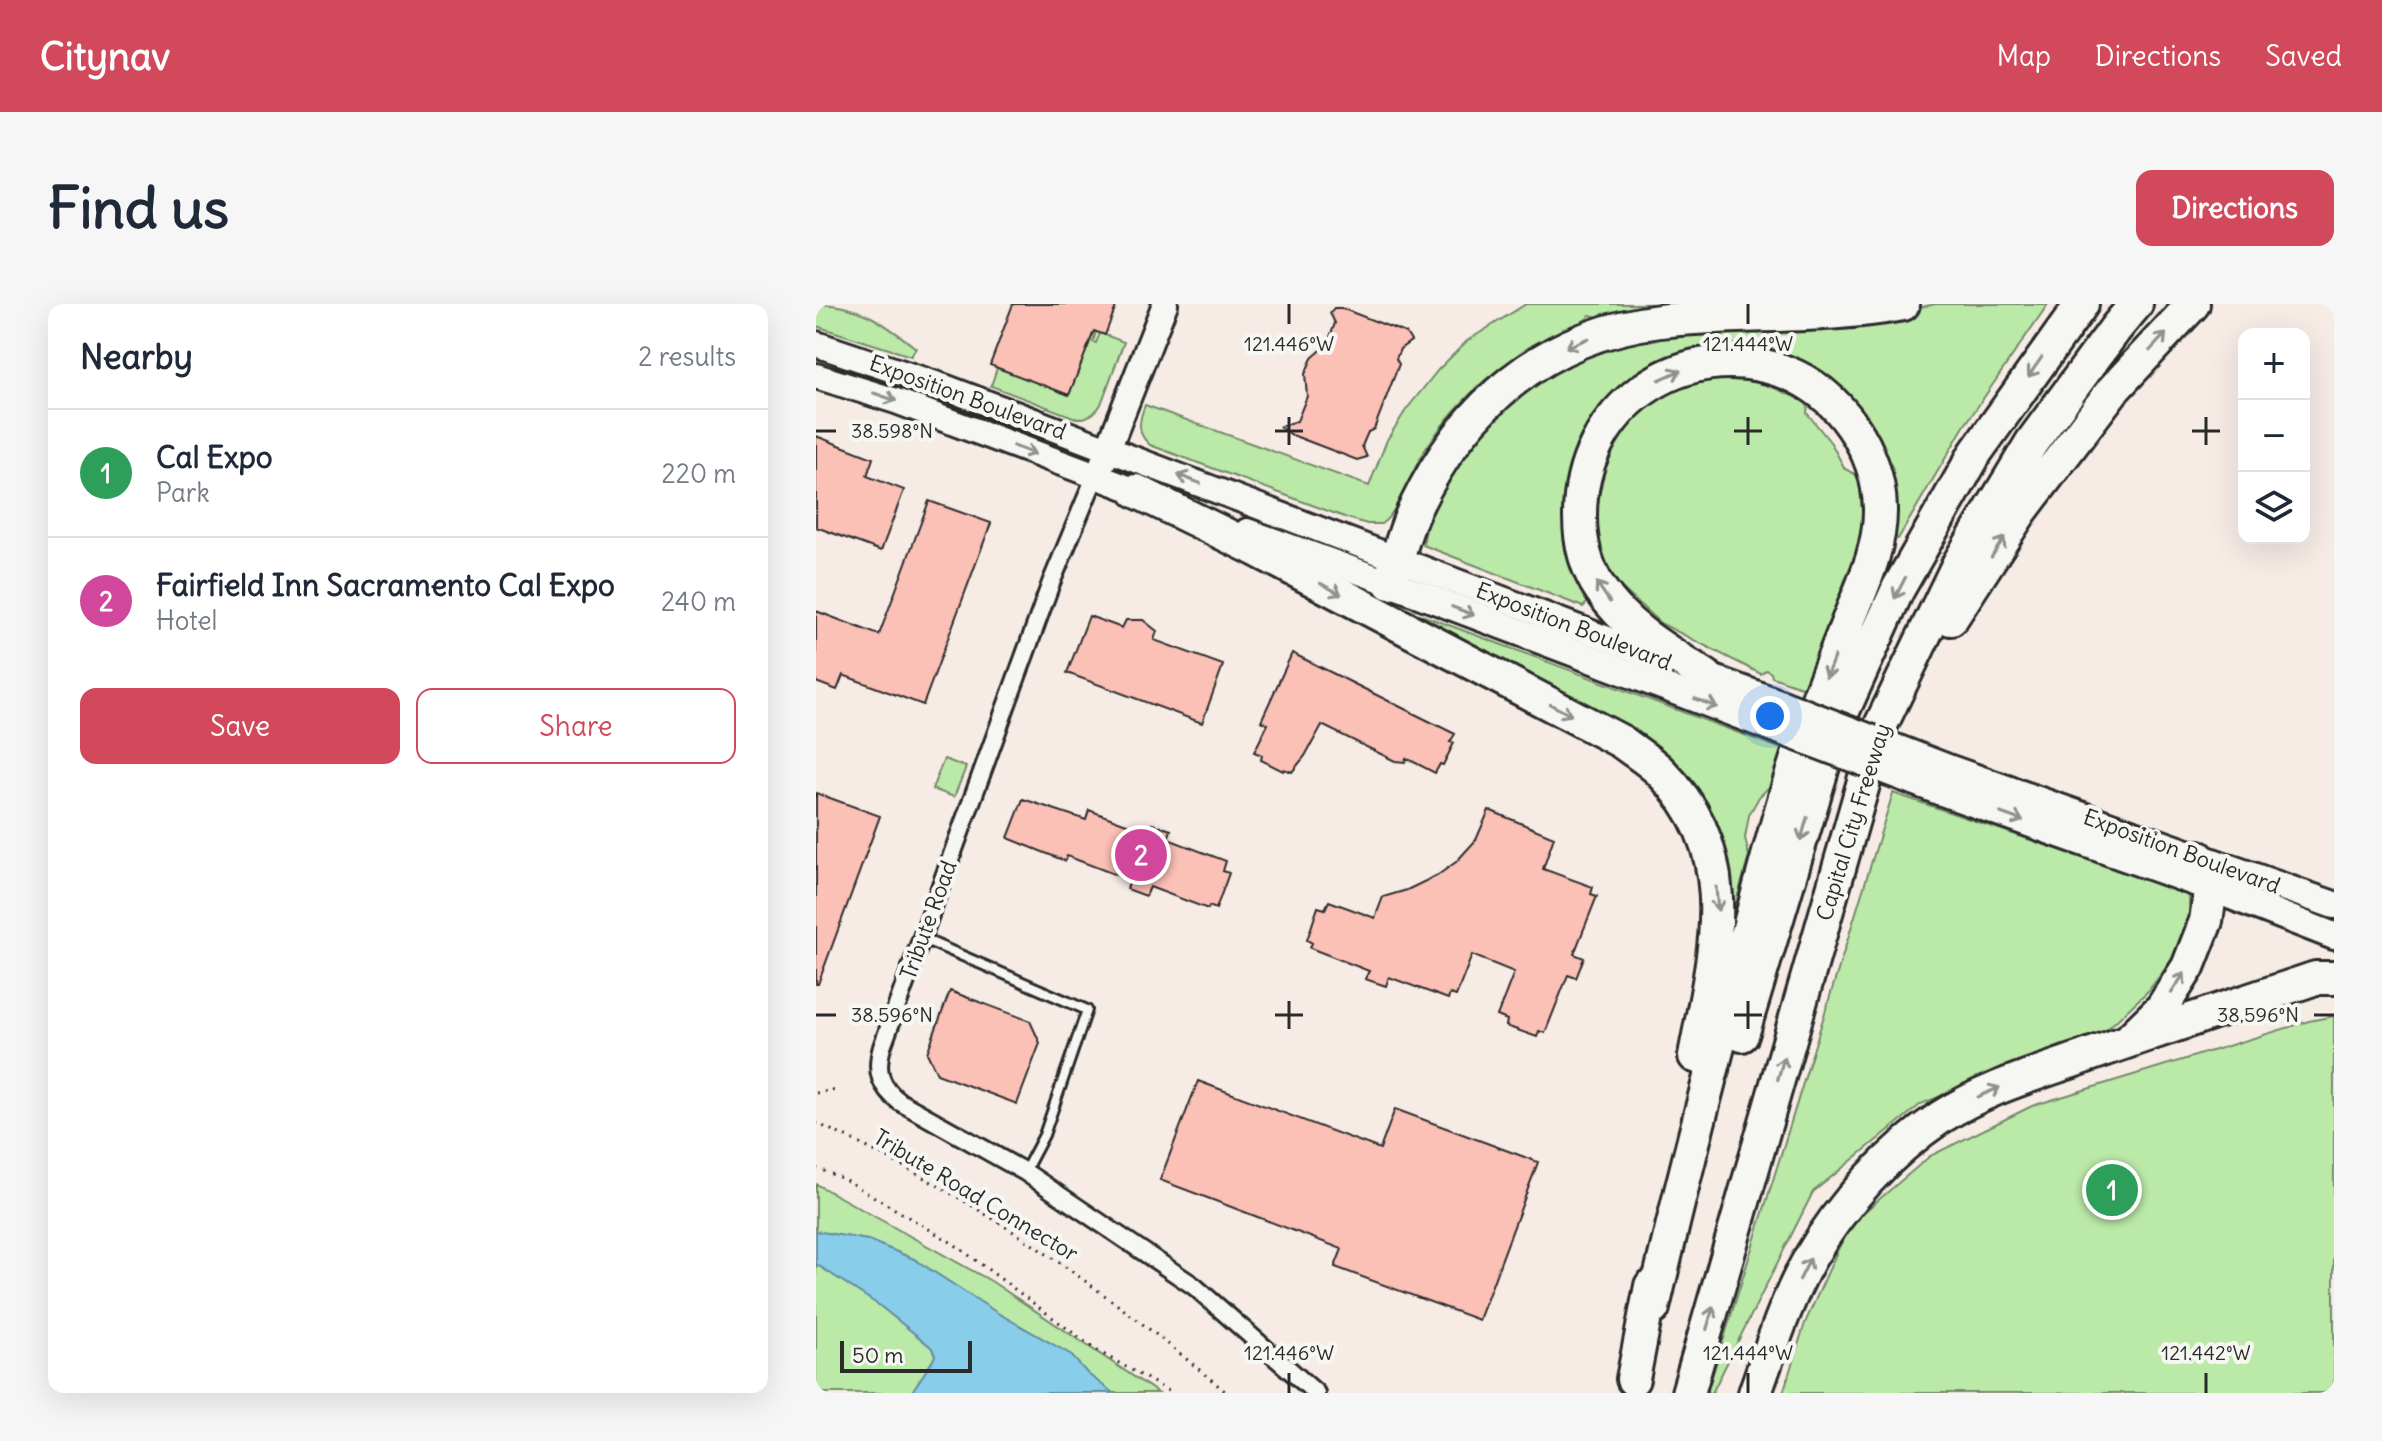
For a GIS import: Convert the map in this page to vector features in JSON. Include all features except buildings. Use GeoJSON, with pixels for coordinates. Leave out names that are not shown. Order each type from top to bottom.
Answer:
{"type":"FeatureCollection","features":[{"type":"Feature","properties":{"kind":"highway"},"geometry":{"type":"LineString","coordinates":[[1394,571],[1414,510],[1445,453],[1464,428],[1509,382],[1559,351],[1609,331],[1661,321],[1841,312],[1903,304]]}},
{"type":"Feature","properties":{"kind":"highway","name":"Capital City Freeway"},"geometry":{"type":"LineString","coordinates":[[1631,1386],[1653,1308],[1764,965],[1833,733],[1898,589],[1976,452],[2082,304]]}},
{"type":"Feature","properties":{"kind":"highway","name":"Capital City Freeway"},"geometry":{"type":"LineString","coordinates":[[1688,1393],[1879,729],[1959,563],[2032,442],[2136,304]]}},
{"type":"Feature","properties":{"kind":"highway"},"geometry":{"type":"LineString","coordinates":[[1879,729],[2021,511],[2113,390],[2193,304]]}},
{"type":"Feature","properties":{"kind":"highway"},"geometry":{"type":"LineString","coordinates":[[1653,1308],[1688,1154],[1782,807],[1818,696],[1871,561],[1880,525],[1878,486],[1872,462],[1848,420],[1830,400],[1788,373],[1741,362],[1707,363],[1671,373],[1630,400],[1613,416],[1598,438],[1589,458],[1580,501],[1582,546],[1599,588],[1632,626],[1706,676]]}},
{"type":"Feature","properties":{"kind":"highway"},"geometry":{"type":"LineString","coordinates":[[1136,491],[1251,547],[1622,742],[1661,773],[1691,812],[1711,857],[1719,906],[1714,955],[1631,1386]]}},
{"type":"Feature","properties":{"kind":"highway"},"geometry":{"type":"LineString","coordinates":[[2127,1042],[2162,1008],[2188,967],[2206,921],[2211,888],[2198,857]]}},
{"type":"Feature","properties":{"kind":"highway"},"geometry":{"type":"LineString","coordinates":[[1755,1393],[1787,1308],[1810,1259],[1843,1210],[1891,1156],[1942,1117],[1996,1088],[2316,978],[2334,978]]}},
{"type":"Feature","properties":{"kind":"main road","name":"Tribute Road"},"geometry":{"type":"LineString","coordinates":[[1095,477],[1110,449],[1165,304]]}},
{"type":"Feature","properties":{"kind":"main road","name":"Exposition Boulevard"},"geometry":{"type":"LineString","coordinates":[[816,344],[887,366],[1110,449],[1394,571],[1942,779],[2334,936]]}},
{"type":"Feature","properties":{"kind":"main road","name":"Exposition Boulevard"},"geometry":{"type":"LineString","coordinates":[[816,376],[896,401],[1136,491],[1394,571],[1706,676],[1777,716]]}},
{"type":"Feature","properties":{"kind":"main road","name":"Exposition Boulevard"},"geometry":{"type":"LineString","coordinates":[[1942,779],[2198,857],[2334,905]]}},
{"type":"Feature","properties":{"kind":"street","name":"Tribute Road"},"geometry":{"type":"LineString","coordinates":[[1095,477],[1051,583],[921,938],[879,1060],[880,1079],[884,1088],[900,1102],[1025,1172],[1194,1286],[1316,1393]]}},
{"type":"Feature","properties":{"kind":"lane"},"geometry":{"type":"LineString","coordinates":[[921,938],[1087,1010],[1044,1135],[1025,1172]]}},
{"type":"Feature","properties":{"kind":"path"},"geometry":{"type":"LineString","coordinates":[[816,1093],[837,1090]]}},
{"type":"Feature","properties":{"kind":"path","name":"Tribute Road Connector"},"geometry":{"type":"LineString","coordinates":[[816,1123],[938,1186],[1030,1242],[1094,1287],[1227,1393]]}},
{"type":"Feature","properties":{"kind":"path"},"geometry":{"type":"LineString","coordinates":[[816,1168],[844,1179],[954,1244],[1096,1350],[1172,1393]]}},
{"type":"Feature","properties":{"kind":"green space"},"geometry":{"type":"Polygon","coordinates":[[[816,304],[845,307],[870,316],[916,348],[911,356],[816,326],[816,304]]]}},
{"type":"Feature","properties":{"kind":"green space"},"geometry":{"type":"Polygon","coordinates":[[[1526,304],[1797,304],[1601,318],[1590,315],[1574,328],[1508,362],[1468,396],[1429,444],[1394,510],[1381,524],[1367,524],[1347,518],[1150,445],[1141,431],[1140,421],[1145,405],[1369,486],[1387,440],[1438,370],[1467,341],[1526,304]]]}},
{"type":"Feature","properties":{"kind":"green space"},"geometry":{"type":"Polygon","coordinates":[[[1935,304],[2048,304],[1963,428],[1898,539],[1892,537],[1892,500],[1776,356],[1601,413],[1591,599],[1583,607],[1423,545],[1429,512],[1455,457],[1509,395],[1609,340],[1892,314],[1935,304]]]}},
{"type":"Feature","properties":{"kind":"green space"},"geometry":{"type":"Polygon","coordinates":[[[1094,331],[1093,342],[1096,343],[1100,333],[1124,342],[1101,404],[1091,415],[1076,418],[991,386],[997,368],[1069,395],[1094,331]]]}},
{"type":"Feature","properties":{"kind":"green space"},"geometry":{"type":"Polygon","coordinates":[[[1717,379],[1761,382],[1804,401],[1808,404],[1807,413],[1831,443],[1845,469],[1859,476],[1863,522],[1860,541],[1804,688],[1772,677],[1766,670],[1761,674],[1660,623],[1623,589],[1619,590],[1604,556],[1597,522],[1599,488],[1608,457],[1625,429],[1650,406],[1680,389],[1717,379]]]}},
{"type":"Feature","properties":{"kind":"green space"},"geometry":{"type":"Polygon","coordinates":[[[1392,604],[1782,749],[1771,785],[1759,797],[1749,815],[1745,838],[1749,856],[1724,945],[1705,812],[1392,604]]]}},
{"type":"Feature","properties":{"kind":"green space"},"geometry":{"type":"Polygon","coordinates":[[[944,759],[966,767],[954,797],[932,789],[944,759]]]}},
{"type":"Feature","properties":{"kind":"green space"},"geometry":{"type":"Polygon","coordinates":[[[1893,793],[2189,894],[2189,926],[2175,956],[2148,991],[2103,1033],[2056,1048],[1921,1104],[1813,1192],[1712,1393],[1707,1393],[1893,793]]]}},
{"type":"Feature","properties":{"kind":"green space"},"geometry":{"type":"Polygon","coordinates":[[[2334,1016],[2334,1393],[1783,1393],[1805,1323],[1849,1225],[1930,1156],[2032,1106],[2334,1016]]]}},
{"type":"Feature","properties":{"kind":"green space"},"geometry":{"type":"Polygon","coordinates":[[[816,1184],[991,1281],[1158,1393],[816,1393],[816,1184]]]}},
{"type":"Feature","properties":{"kind":"water"},"geometry":{"type":"Polygon","coordinates":[[[816,1231],[868,1240],[914,1259],[996,1312],[1070,1354],[1088,1374],[1113,1393],[911,1393],[933,1360],[935,1355],[931,1347],[880,1306],[816,1264],[816,1231]]]}},
{"type":"Feature","properties":{"kind":"place","name":"Fairfield Inn Sacramento Cal Expo"},"geometry":{"type":"Point","coordinates":[1141,855]}},
{"type":"Feature","properties":{"kind":"place","name":"Cal Expo"},"geometry":{"type":"Point","coordinates":[2112,1190]}}]}
